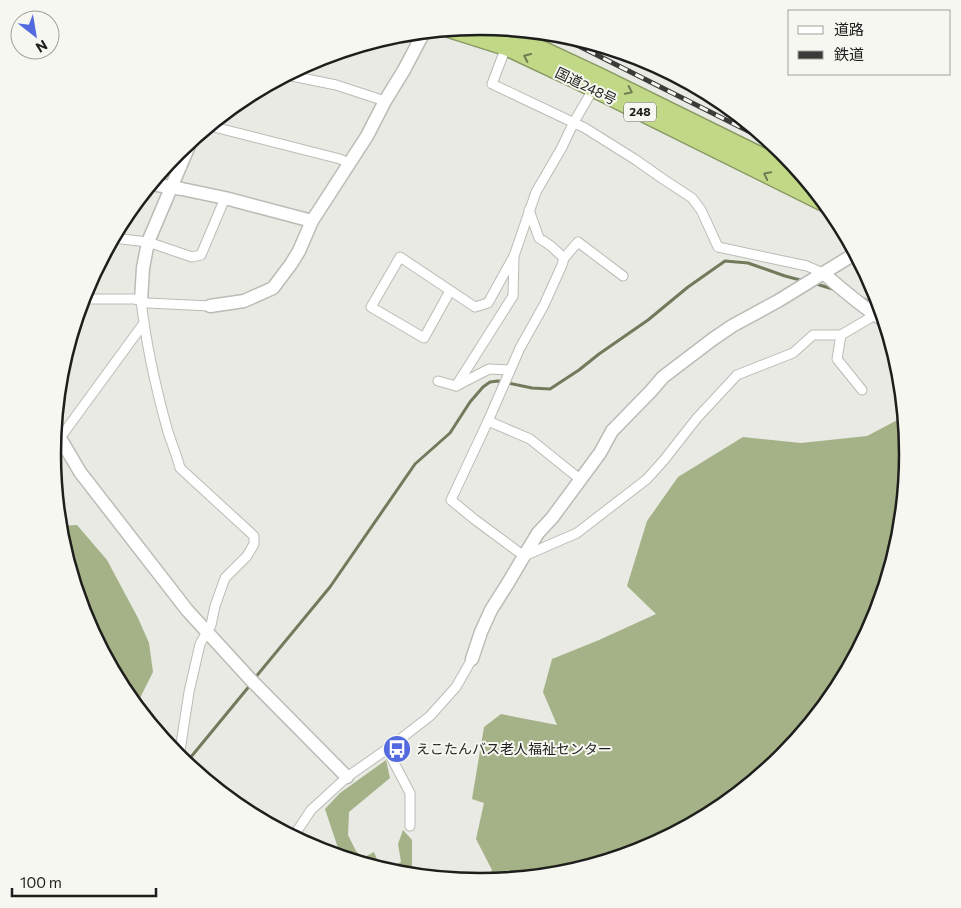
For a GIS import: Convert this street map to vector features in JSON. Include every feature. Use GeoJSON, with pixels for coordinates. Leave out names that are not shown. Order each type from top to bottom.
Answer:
{"type":"FeatureCollection","features":[{"type":"Feature","properties":{"kind":"highway","name":"国道248号"},"geometry":{"type":"LineString","coordinates":[[508,36],[810,196]]}},
{"type":"Feature","properties":{"kind":"highway","name":"国道248号"},"geometry":{"type":"LineString","coordinates":[[597,83],[788,170]]}},
{"type":"Feature","properties":{"kind":"street"},"geometry":{"type":"LineString","coordinates":[[508,36],[492,84],[574,122],[636,160],[692,198],[702,210],[718,247],[807,266],[818,276],[841,288],[875,313]]}},
{"type":"Feature","properties":{"kind":"street"},"geometry":{"type":"LineString","coordinates":[[91,299],[134,299],[148,303],[210,306],[244,302],[272,288],[291,264],[312,221],[367,136],[384,101],[404,70],[420,40]]}},
{"type":"Feature","properties":{"kind":"street"},"geometry":{"type":"LineString","coordinates":[[297,77],[336,86],[384,101]]}},
{"type":"Feature","properties":{"kind":"street"},"geometry":{"type":"LineString","coordinates":[[450,291],[424,338],[371,307],[400,258],[450,291],[475,308],[488,303],[514,256],[536,192],[597,83]]}},
{"type":"Feature","properties":{"kind":"street"},"geometry":{"type":"LineString","coordinates":[[218,128],[340,159],[349,163]]}},
{"type":"Feature","properties":{"kind":"street"},"geometry":{"type":"LineString","coordinates":[[181,747],[189,692],[200,644],[211,625],[215,606],[226,578],[247,556],[254,544],[254,536],[180,468],[160,404],[144,323],[142,300],[143,268],[148,242],[184,158]]}},
{"type":"Feature","properties":{"kind":"street"},"geometry":{"type":"LineString","coordinates":[[159,185],[225,198],[312,221]]}},
{"type":"Feature","properties":{"kind":"street"},"geometry":{"type":"LineString","coordinates":[[121,239],[148,242],[192,257],[202,254],[225,198]]}},
{"type":"Feature","properties":{"kind":"street"},"geometry":{"type":"LineString","coordinates":[[529,210],[539,238],[564,258]]}},
{"type":"Feature","properties":{"kind":"street"},"geometry":{"type":"LineString","coordinates":[[524,556],[451,500],[520,348],[544,305],[564,258],[578,242],[623,276]]}},
{"type":"Feature","properties":{"kind":"street"},"geometry":{"type":"LineString","coordinates":[[456,386],[513,296],[514,256]]}},
{"type":"Feature","properties":{"kind":"street"},"geometry":{"type":"LineString","coordinates":[[298,831],[311,810],[348,776],[430,716],[456,687],[472,659],[491,610],[538,533],[581,480],[600,453],[612,430],[664,377],[713,339],[850,258]]}},
{"type":"Feature","properties":{"kind":"street"},"geometry":{"type":"LineString","coordinates":[[524,556],[577,533],[647,479],[697,418],[737,375],[793,353],[813,335],[841,335],[877,319]]}},
{"type":"Feature","properties":{"kind":"street"},"geometry":{"type":"LineString","coordinates":[[62,430],[144,323]]}},
{"type":"Feature","properties":{"kind":"street"},"geometry":{"type":"LineString","coordinates":[[841,335],[838,359],[862,390]]}},
{"type":"Feature","properties":{"kind":"street"},"geometry":{"type":"LineString","coordinates":[[438,381],[456,386],[489,369],[510,370]]}},
{"type":"Feature","properties":{"kind":"street"},"geometry":{"type":"LineString","coordinates":[[488,421],[530,439],[581,480]]}},
{"type":"Feature","properties":{"kind":"street"},"geometry":{"type":"LineString","coordinates":[[61,443],[80,472],[187,610],[254,683],[348,776]]}},
{"type":"Feature","properties":{"kind":"street"},"geometry":{"type":"LineString","coordinates":[[390,747],[390,755],[410,793],[410,826]]}},
{"type":"Feature","properties":{"kind":"green space"},"geometry":{"type":"Polygon","coordinates":[[[898,420],[899,481],[896,509],[885,562],[868,614],[843,664],[829,687],[796,730],[757,769],[736,786],[690,817],[666,830],[615,851],[589,859],[535,869],[491,873],[492,870],[476,839],[484,803],[472,799],[484,727],[501,714],[557,725],[543,692],[552,659],[656,614],[627,586],[647,521],[678,477],[743,437],[801,443],[867,436],[898,420]]]}},
{"type":"Feature","properties":{"kind":"green space"},"geometry":{"type":"Polygon","coordinates":[[[77,525],[107,560],[149,643],[153,672],[140,698],[118,664],[93,614],[76,562],[68,526],[77,525]]]}},
{"type":"Feature","properties":{"kind":"green space"},"geometry":{"type":"Polygon","coordinates":[[[386,760],[390,778],[349,812],[348,835],[360,855],[338,848],[325,809],[340,793],[386,760]]]}},
{"type":"Feature","properties":{"kind":"green space"},"geometry":{"type":"Polygon","coordinates":[[[403,830],[412,840],[411,867],[396,864],[401,862],[398,844],[403,830]]]}},
{"type":"Feature","properties":{"kind":"green space"},"geometry":{"type":"Polygon","coordinates":[[[374,852],[377,860],[365,857],[374,852]]]}},
{"type":"Feature","properties":{"kind":"waterway"},"geometry":{"type":"LineString","coordinates":[[254,679],[330,587],[415,464],[450,433],[470,402],[483,387],[490,382],[498,381],[532,388],[550,389],[648,320],[688,287],[725,261],[748,263],[804,281]]}},
{"type":"Feature","properties":{"kind":"waterway"},"geometry":{"type":"LineString","coordinates":[[813,283],[836,290]]}},
{"type":"Feature","properties":{"kind":"waterway"},"geometry":{"type":"LineString","coordinates":[[861,298],[871,303]]}},
{"type":"Feature","properties":{"kind":"waterway"},"geometry":{"type":"LineString","coordinates":[[191,757],[251,684]]}},
{"type":"Feature","properties":{"kind":"railway"},"geometry":{"type":"LineString","coordinates":[[582,47],[745,130]]}},
{"type":"Feature","properties":{"kind":"place","name":"えこたんバス老人福祉センター"},"geometry":{"type":"Point","coordinates":[397,749]}}]}
